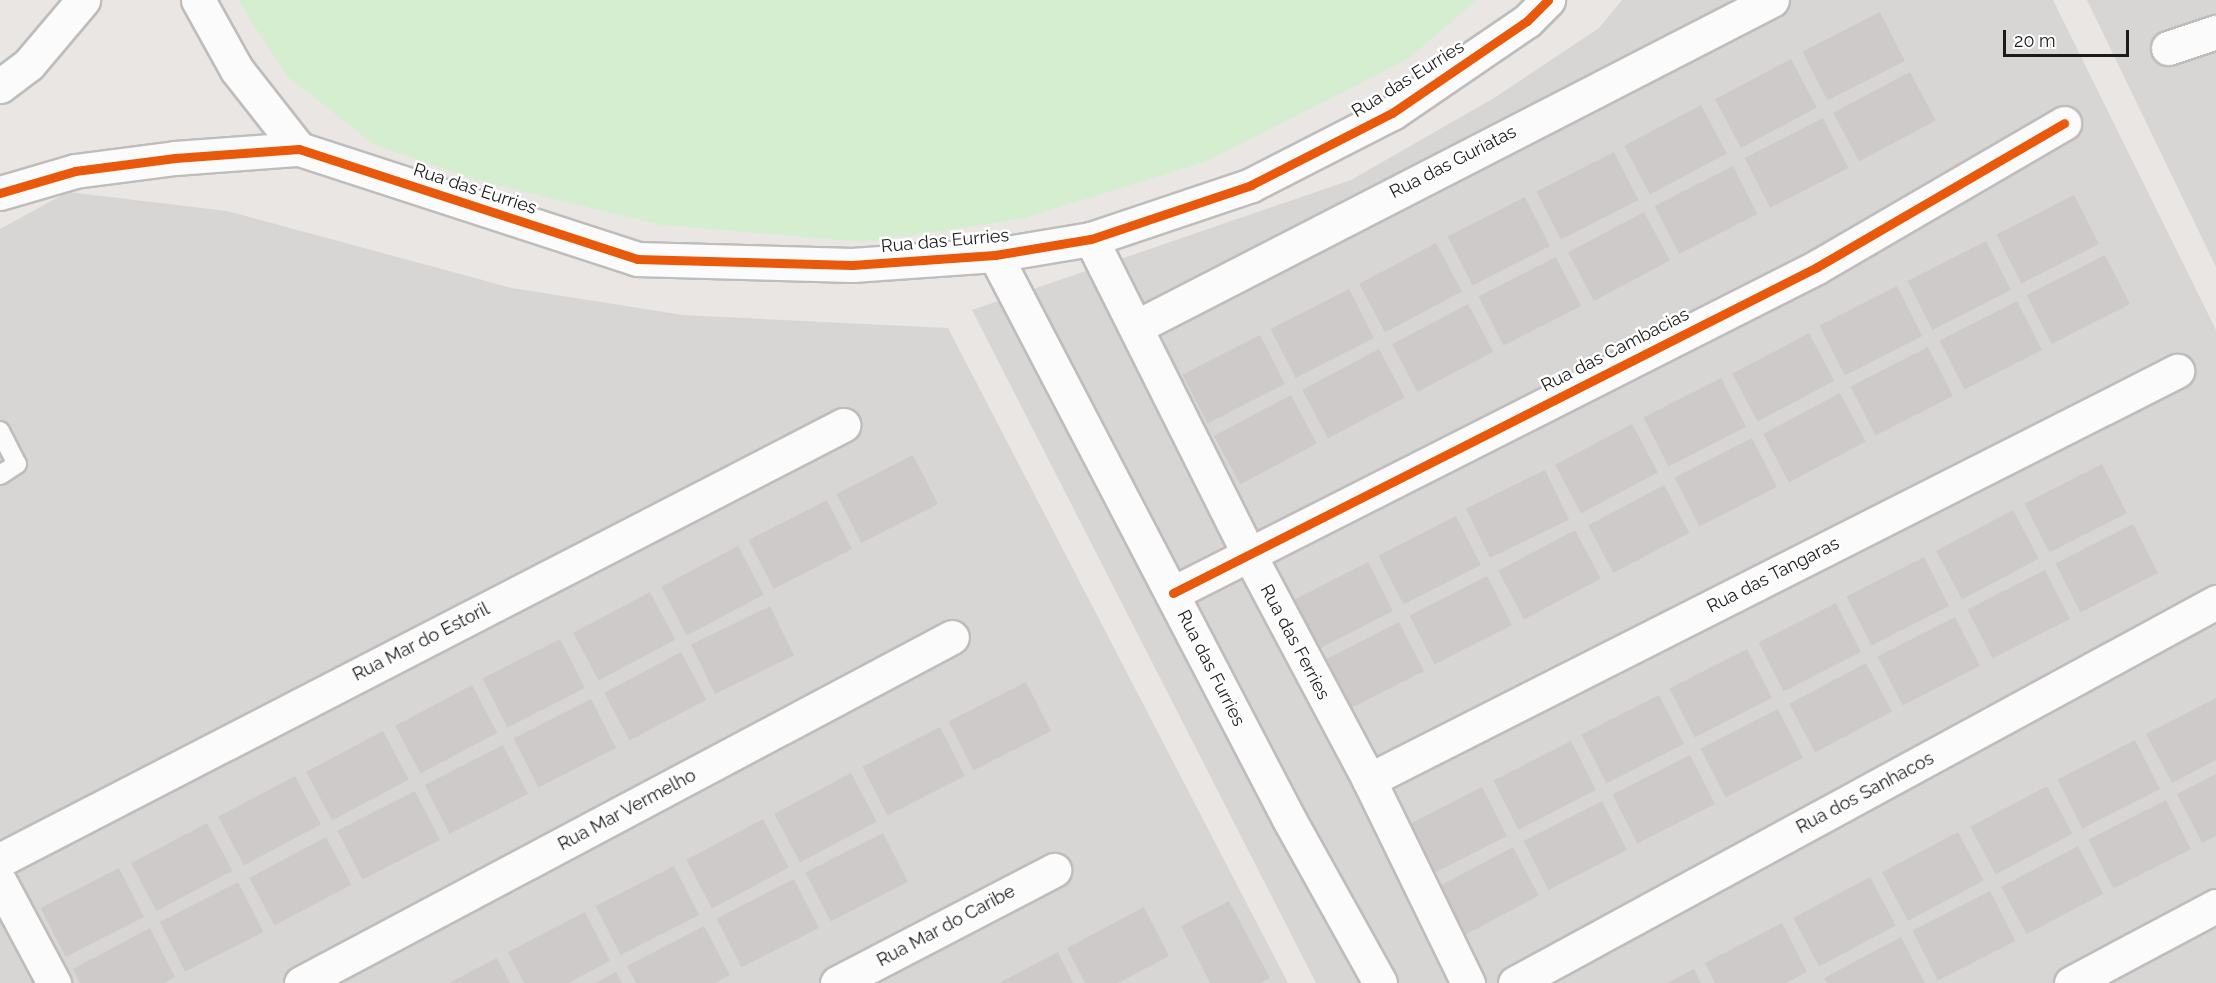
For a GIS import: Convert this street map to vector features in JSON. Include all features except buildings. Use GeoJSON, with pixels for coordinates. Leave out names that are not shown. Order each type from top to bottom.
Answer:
{"type":"FeatureCollection","features":[{"type":"Feature","properties":{"kind":"street"},"geometry":{"type":"LineString","coordinates":[[0,86],[29,64],[83,0]]}},
{"type":"Feature","properties":{"kind":"street"},"geometry":{"type":"LineString","coordinates":[[198,0],[237,70],[299,149]]}},
{"type":"Feature","properties":{"kind":"street","name":"Rua das Eurries"},"geometry":{"type":"LineString","coordinates":[[299,149],[637,259],[852,265],[995,255],[1091,238],[1251,185],[1392,113],[1527,21],[1548,0]]}},
{"type":"Feature","properties":{"kind":"street","name":"Rua das Guriatas"},"geometry":{"type":"LineString","coordinates":[[1129,314],[1772,0]]}},
{"type":"Feature","properties":{"kind":"street"},"geometry":{"type":"LineString","coordinates":[[2168,48],[2216,32]]}},
{"type":"Feature","properties":{"kind":"street","name":"Rua das Cambacias"},"geometry":{"type":"LineString","coordinates":[[1173,593],[1817,267],[2064,123]]}},
{"type":"Feature","properties":{"kind":"street"},"geometry":{"type":"LineString","coordinates":[[0,193],[75,171],[175,158],[299,149]]}},
{"type":"Feature","properties":{"kind":"street","name":"Rua das Ferries"},"geometry":{"type":"LineString","coordinates":[[1091,238],[1250,556],[1369,780],[1468,983]]}},
{"type":"Feature","properties":{"kind":"street","name":"Rua das Furries"},"geometry":{"type":"LineString","coordinates":[[995,255],[1040,348],[1070,395],[1290,821],[1380,983]]}},
{"type":"Feature","properties":{"kind":"street","name":"Rua das Tangaras"},"geometry":{"type":"LineString","coordinates":[[1369,780],[2177,371]]}},
{"type":"Feature","properties":{"kind":"street","name":"Rua Mar do Estoril"},"geometry":{"type":"LineString","coordinates":[[0,860],[843,425]]}},
{"type":"Feature","properties":{"kind":"street","name":"Rua dos Sanhacos"},"geometry":{"type":"LineString","coordinates":[[1515,983],[2216,602]]}},
{"type":"Feature","properties":{"kind":"street","name":"Rua Mar Vermelho"},"geometry":{"type":"LineString","coordinates":[[301,983],[952,637]]}},
{"type":"Feature","properties":{"kind":"street","name":"Rua Mar do Caribe"},"geometry":{"type":"LineString","coordinates":[[837,983],[1054,870]]}},
{"type":"Feature","properties":{"kind":"street"},"geometry":{"type":"LineString","coordinates":[[0,882],[54,983]]}},
{"type":"Feature","properties":{"kind":"street"},"geometry":{"type":"LineString","coordinates":[[2071,983],[2216,906]]}},
{"type":"Feature","properties":{"kind":"lane"},"geometry":{"type":"LineString","coordinates":[[0,431],[17,464],[0,475]]}},
{"type":"Feature","properties":{"kind":"shaded area"},"geometry":{"type":"Polygon","coordinates":[[[1622,0],[2053,0],[2216,330],[2216,983],[1316,983],[972,310],[1351,180],[1494,98],[1599,28],[1622,0]]]}},
{"type":"Feature","properties":{"kind":"shaded area"},"geometry":{"type":"Polygon","coordinates":[[[2087,0],[2216,0],[2216,267],[2087,0]]]}},
{"type":"Feature","properties":{"kind":"shaded area"},"geometry":{"type":"Polygon","coordinates":[[[68,192],[227,211],[512,288],[683,315],[948,328],[1288,983],[0,983],[0,229],[68,192]]]}},
{"type":"Feature","properties":{"kind":"green space"},"geometry":{"type":"Polygon","coordinates":[[[238,0],[1477,0],[1408,59],[1205,162],[1021,219],[866,242],[661,225],[476,180],[373,144],[286,75],[238,0]]]}},
{"type":"Feature","properties":{"kind":"cycle path"},"geometry":{"type":"LineString","coordinates":[[0,193],[75,171],[175,158],[299,149],[637,259],[852,265],[995,255],[1091,239],[1251,185],[1392,113],[1527,21],[1548,0]]}},
{"type":"Feature","properties":{"kind":"cycle path"},"geometry":{"type":"LineString","coordinates":[[1173,593],[1817,267],[2064,123]]}}]}
